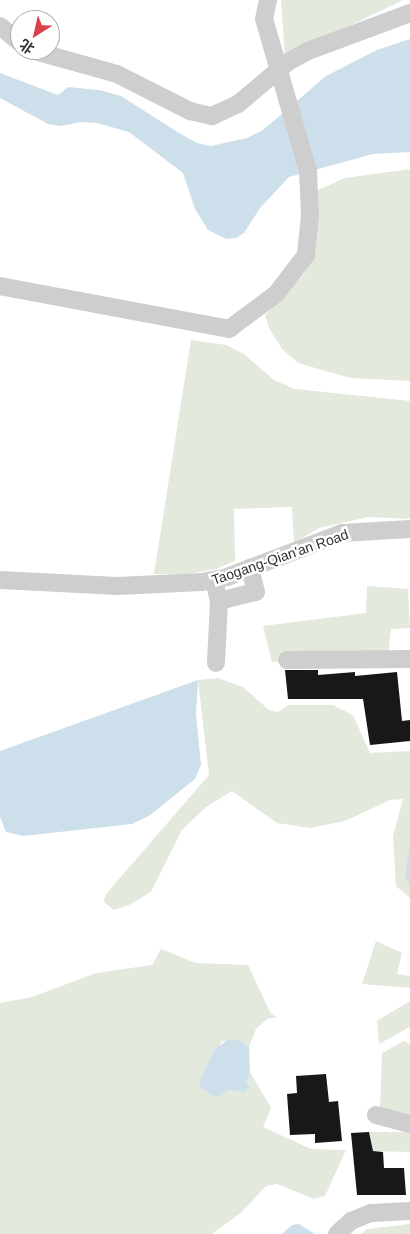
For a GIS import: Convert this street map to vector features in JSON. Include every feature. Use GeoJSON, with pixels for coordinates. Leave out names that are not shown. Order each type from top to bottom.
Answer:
{"type":"FeatureCollection","features":[{"type":"Feature","properties":{"kind":"street"},"geometry":{"type":"LineString","coordinates":[[0,286],[229,329],[276,294],[306,255],[310,215],[308,171],[264,19],[268,0]]}},
{"type":"Feature","properties":{"kind":"street"},"geometry":{"type":"LineString","coordinates":[[60,58],[117,74],[190,111],[207,116],[217,115],[238,104],[332,41],[410,14]]}},
{"type":"Feature","properties":{"kind":"street"},"geometry":{"type":"LineString","coordinates":[[0,26],[10,34]]}},
{"type":"Feature","properties":{"kind":"street","name":"Taogang-Qian'an Road"},"geometry":{"type":"LineString","coordinates":[[0,580],[167,586],[214,580],[342,533],[410,529]]}},
{"type":"Feature","properties":{"kind":"street"},"geometry":{"type":"LineString","coordinates":[[219,601],[256,592],[250,568]]}},
{"type":"Feature","properties":{"kind":"street"},"geometry":{"type":"LineString","coordinates":[[214,580],[219,601],[216,663]]}},
{"type":"Feature","properties":{"kind":"street"},"geometry":{"type":"LineString","coordinates":[[287,660],[410,659]]}},
{"type":"Feature","properties":{"kind":"street"},"geometry":{"type":"LineString","coordinates":[[376,1115],[410,1124]]}},
{"type":"Feature","properties":{"kind":"street"},"geometry":{"type":"LineString","coordinates":[[337,1234],[351,1221],[371,1213],[410,1211]]}},
{"type":"Feature","properties":{"kind":"shaded area"},"geometry":{"type":"Polygon","coordinates":[[[281,0],[403,0],[285,57],[281,0]]]}},
{"type":"Feature","properties":{"kind":"shaded area"},"geometry":{"type":"Polygon","coordinates":[[[410,169],[410,381],[350,378],[298,363],[282,349],[269,328],[265,315],[303,275],[313,259],[318,190],[345,178],[410,169]]]}},
{"type":"Feature","properties":{"kind":"shaded area"},"geometry":{"type":"Polygon","coordinates":[[[191,340],[226,345],[244,354],[274,380],[295,389],[410,401],[410,519],[368,517],[319,528],[294,543],[292,507],[234,509],[235,561],[216,569],[189,574],[154,574],[191,340]]]}},
{"type":"Feature","properties":{"kind":"shaded area"},"geometry":{"type":"Polygon","coordinates":[[[367,586],[408,589],[410,628],[391,629],[388,656],[272,662],[263,626],[366,613],[367,586]]]}},
{"type":"Feature","properties":{"kind":"shaded area"},"geometry":{"type":"Polygon","coordinates":[[[218,678],[243,687],[269,710],[278,712],[288,705],[333,705],[353,715],[370,753],[410,751],[410,898],[396,886],[393,836],[403,799],[390,800],[345,821],[310,828],[277,823],[232,791],[206,807],[182,830],[151,892],[129,905],[114,910],[104,902],[105,895],[209,775],[198,680],[218,678]]]}},
{"type":"Feature","properties":{"kind":"shaded area"},"geometry":{"type":"Polygon","coordinates":[[[376,941],[402,953],[397,974],[410,976],[410,988],[362,984],[376,941]]]}},
{"type":"Feature","properties":{"kind":"shaded area"},"geometry":{"type":"Polygon","coordinates":[[[161,949],[196,963],[248,965],[271,1014],[277,1017],[267,1019],[256,1029],[249,1047],[241,1041],[222,1041],[202,1075],[221,1096],[229,1090],[239,1089],[250,1072],[271,1108],[263,1127],[311,1149],[346,1150],[325,1196],[314,1199],[277,1184],[266,1186],[242,1212],[212,1234],[0,1234],[0,1003],[32,997],[96,973],[152,965],[161,949]]]}},
{"type":"Feature","properties":{"kind":"shaded area"},"geometry":{"type":"Polygon","coordinates":[[[410,1001],[410,1027],[379,1044],[377,1021],[410,1001]]]}},
{"type":"Feature","properties":{"kind":"shaded area"},"geometry":{"type":"Polygon","coordinates":[[[404,1041],[410,1044],[410,1115],[380,1108],[382,1053],[404,1041]]]}},
{"type":"Feature","properties":{"kind":"shaded area"},"geometry":{"type":"Polygon","coordinates":[[[369,1132],[410,1132],[410,1152],[373,1151],[369,1132]]]}},
{"type":"Feature","properties":{"kind":"shaded area"},"geometry":{"type":"Polygon","coordinates":[[[410,1224],[410,1234],[361,1234],[367,1229],[410,1224]]]}},
{"type":"Feature","properties":{"kind":"water"},"geometry":{"type":"Polygon","coordinates":[[[410,39],[410,152],[373,154],[289,177],[260,208],[244,233],[236,238],[226,239],[208,230],[195,209],[183,173],[129,132],[97,123],[81,122],[61,126],[48,124],[0,98],[0,73],[58,95],[68,87],[99,90],[121,96],[197,143],[211,146],[247,138],[263,130],[326,76],[377,50],[410,39]]]}},
{"type":"Feature","properties":{"kind":"water"},"geometry":{"type":"Polygon","coordinates":[[[198,680],[196,714],[201,765],[195,779],[149,816],[132,824],[23,836],[6,832],[0,817],[0,751],[198,680]]]}},
{"type":"Feature","properties":{"kind":"water"},"geometry":{"type":"Polygon","coordinates":[[[410,843],[410,888],[405,876],[410,843]]]}},
{"type":"Feature","properties":{"kind":"water"},"geometry":{"type":"Polygon","coordinates":[[[229,1039],[241,1041],[249,1047],[250,1072],[246,1082],[249,1087],[245,1092],[229,1090],[221,1096],[213,1096],[199,1086],[202,1075],[215,1049],[229,1039]]]}},
{"type":"Feature","properties":{"kind":"water"},"geometry":{"type":"Polygon","coordinates":[[[299,1224],[315,1234],[282,1234],[292,1225],[299,1224]]]}},
{"type":"Feature","properties":{"kind":"building"},"geometry":{"type":"Polygon","coordinates":[[[285,670],[318,670],[318,675],[355,672],[355,676],[397,672],[402,721],[410,720],[410,741],[370,745],[363,699],[288,699],[285,670]]]}},
{"type":"Feature","properties":{"kind":"building"},"geometry":{"type":"Polygon","coordinates":[[[326,1074],[329,1102],[338,1101],[342,1141],[315,1143],[315,1134],[290,1135],[287,1094],[297,1093],[296,1076],[326,1074]]]}},
{"type":"Feature","properties":{"kind":"building"},"geometry":{"type":"Polygon","coordinates":[[[369,1132],[373,1151],[383,1152],[384,1168],[404,1168],[406,1195],[357,1195],[351,1133],[369,1132]]]}}]}
